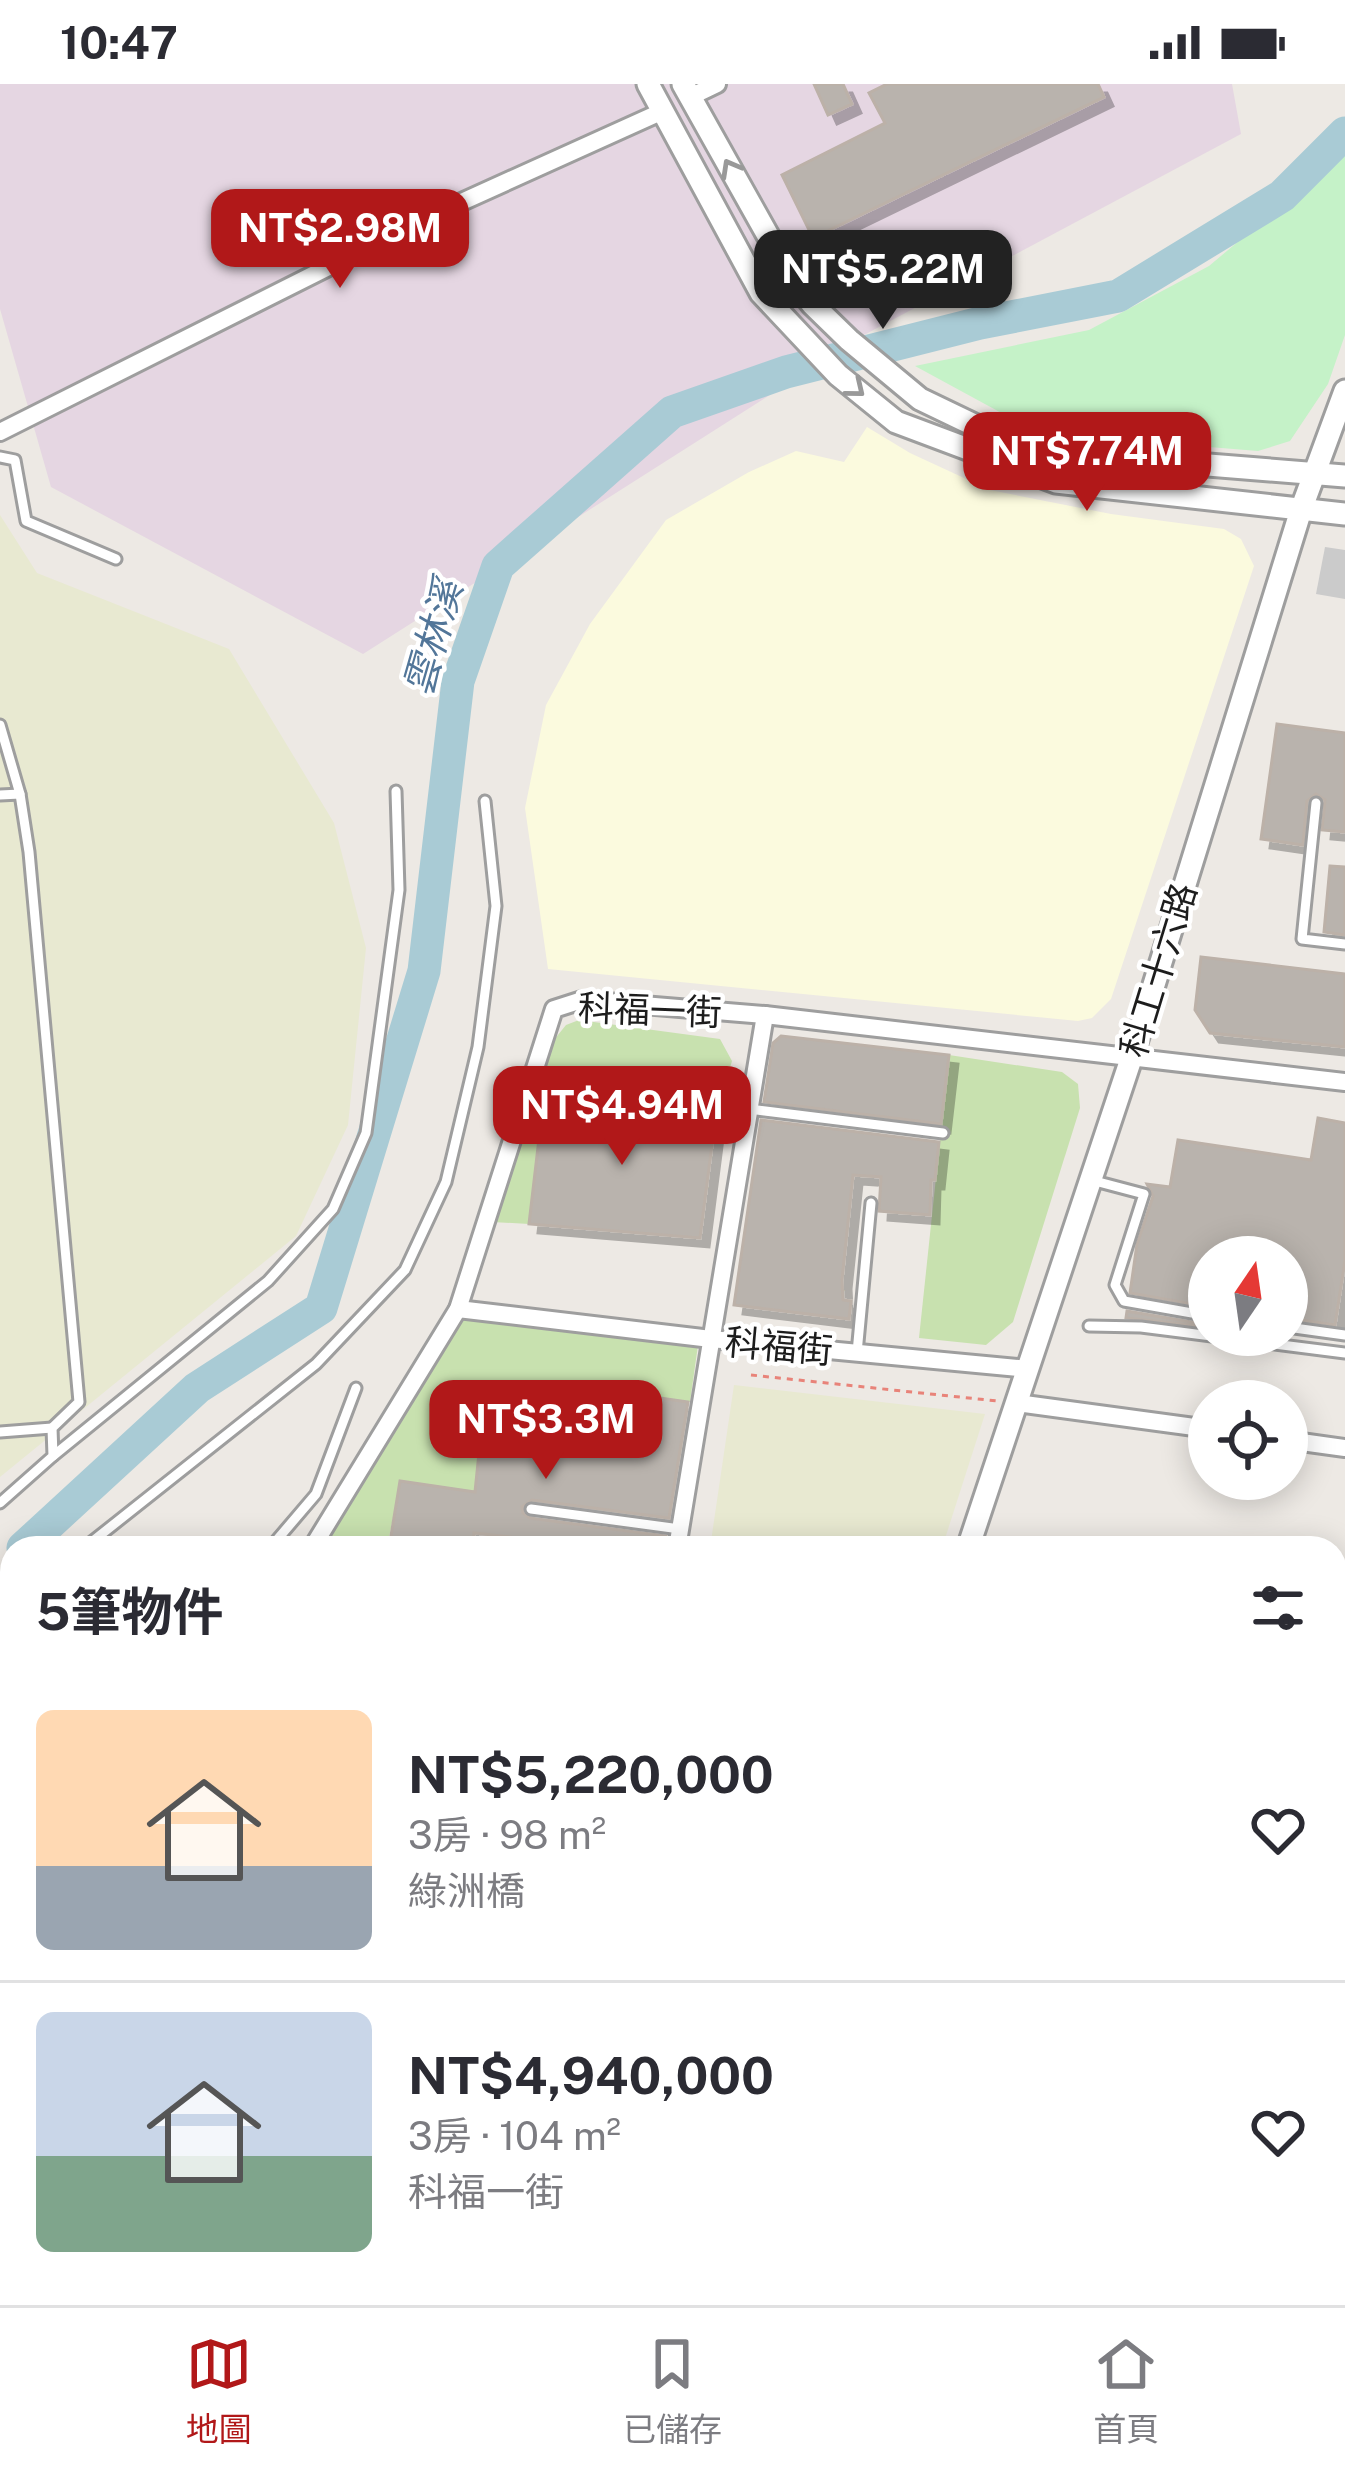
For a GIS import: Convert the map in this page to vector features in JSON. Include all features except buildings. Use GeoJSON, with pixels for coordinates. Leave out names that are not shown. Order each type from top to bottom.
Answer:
{"type":"FeatureCollection","features":[{"type":"Feature","properties":{"kind":"street"},"geometry":{"type":"LineString","coordinates":[[648,84],[761,293],[838,375],[896,422],[1056,482],[1345,514]]}},
{"type":"Feature","properties":{"kind":"street"},"geometry":{"type":"LineString","coordinates":[[0,432],[424,219],[663,111],[687,91],[717,84]]}},
{"type":"Feature","properties":{"kind":"street"},"geometry":{"type":"LineString","coordinates":[[687,91],[790,275],[812,304],[920,399],[974,425],[1084,455],[1345,476]]}},
{"type":"Feature","properties":{"kind":"street","name":"科工十六路"},"geometry":{"type":"LineString","coordinates":[[972,1536],[1131,1059],[1301,509],[1345,391]]}},
{"type":"Feature","properties":{"kind":"street","name":"科福一街"},"geometry":{"type":"LineString","coordinates":[[319,1536],[458,1309],[554,1009],[582,1000],[765,1015],[1345,1082]]}},
{"type":"Feature","properties":{"kind":"street","name":"科福一街"},"geometry":{"type":"LineString","coordinates":[[678,1536],[765,1015]]}},
{"type":"Feature","properties":{"kind":"street","name":"科福街"},"geometry":{"type":"LineString","coordinates":[[458,1309],[1029,1370]]}},
{"type":"Feature","properties":{"kind":"street"},"geometry":{"type":"LineString","coordinates":[[1017,1403],[1188,1427]]}},
{"type":"Feature","properties":{"kind":"street"},"geometry":{"type":"LineString","coordinates":[[1308,1443],[1345,1448]]}},
{"type":"Feature","properties":{"kind":"lane"},"geometry":{"type":"LineString","coordinates":[[0,457],[15,460],[26,520],[116,559]]}},
{"type":"Feature","properties":{"kind":"lane"},"geometry":{"type":"LineString","coordinates":[[0,725],[20,794],[29,852],[79,1402],[52,1428],[0,1432]]}},
{"type":"Feature","properties":{"kind":"lane"},"geometry":{"type":"LineString","coordinates":[[0,1503],[268,1281],[333,1209],[366,1133],[399,890],[396,790]]}},
{"type":"Feature","properties":{"kind":"lane"},"geometry":{"type":"LineString","coordinates":[[0,795],[20,794]]}},
{"type":"Feature","properties":{"kind":"lane"},"geometry":{"type":"LineString","coordinates":[[99,1536],[316,1364],[405,1270],[446,1181],[478,1047],[496,906],[485,801]]}},
{"type":"Feature","properties":{"kind":"lane"},"geometry":{"type":"LineString","coordinates":[[1316,802],[1302,939],[1345,944]]}},
{"type":"Feature","properties":{"kind":"lane"},"geometry":{"type":"LineString","coordinates":[[749,1109],[943,1133]]}},
{"type":"Feature","properties":{"kind":"lane"},"geometry":{"type":"LineString","coordinates":[[1091,1180],[1144,1194],[1115,1285],[1124,1301],[1188,1312]]}},
{"type":"Feature","properties":{"kind":"lane"},"geometry":{"type":"LineString","coordinates":[[857,1353],[872,1203]]}},
{"type":"Feature","properties":{"kind":"lane"},"geometry":{"type":"LineString","coordinates":[[1089,1326],[1141,1327],[1345,1354]]}},
{"type":"Feature","properties":{"kind":"lane"},"geometry":{"type":"LineString","coordinates":[[1308,1331],[1345,1337]]}},
{"type":"Feature","properties":{"kind":"lane"},"geometry":{"type":"LineString","coordinates":[[281,1536],[316,1495],[356,1388]]}},
{"type":"Feature","properties":{"kind":"lane"},"geometry":{"type":"LineString","coordinates":[[52,1428],[53,1456]]}},
{"type":"Feature","properties":{"kind":"lane"},"geometry":{"type":"LineString","coordinates":[[531,1508],[664,1536]]}},
{"type":"Feature","properties":{"kind":"path"},"geometry":{"type":"LineString","coordinates":[[752,1375],[1017,1403]]}},
{"type":"Feature","properties":{"kind":"shaded area"},"geometry":{"type":"Polygon","coordinates":[[[0,84],[1232,84],[1241,134],[864,335],[363,654],[51,487],[0,309],[0,84]]]}},
{"type":"Feature","properties":{"kind":"shaded area"},"geometry":{"type":"Polygon","coordinates":[[[867,427],[990,490],[1111,514],[1224,529],[1241,539],[1254,566],[1111,999],[1092,1018],[1078,1021],[548,969],[525,808],[546,705],[590,624],[666,520],[796,451],[844,462],[867,427]]]}},
{"type":"Feature","properties":{"kind":"shaded area"},"geometry":{"type":"Polygon","coordinates":[[[0,515],[37,573],[229,649],[334,823],[366,948],[348,1125],[296,1236],[0,1477],[0,515]]]}},
{"type":"Feature","properties":{"kind":"shaded area"},"geometry":{"type":"Polygon","coordinates":[[[1325,547],[1345,550],[1345,599],[1316,594],[1325,547]]]}},
{"type":"Feature","properties":{"kind":"shaded area"},"geometry":{"type":"Polygon","coordinates":[[[734,1385],[985,1414],[946,1536],[712,1536],[734,1385]]]}},
{"type":"Feature","properties":{"kind":"green space"},"geometry":{"type":"Polygon","coordinates":[[[1345,152],[1345,335],[1328,384],[1290,441],[1258,451],[1111,439],[1007,416],[915,366],[1089,330],[1209,266],[1345,152]]]}},
{"type":"Feature","properties":{"kind":"green space"},"geometry":{"type":"Polygon","coordinates":[[[579,1020],[720,1039],[732,1061],[716,1114],[544,1097],[529,1224],[492,1222],[545,1051],[566,1025],[579,1020]]]}},
{"type":"Feature","properties":{"kind":"green space"},"geometry":{"type":"Polygon","coordinates":[[[949,1055],[1062,1072],[1078,1084],[1080,1108],[1013,1322],[986,1345],[919,1338],[949,1055]]]}},
{"type":"Feature","properties":{"kind":"green space"},"geometry":{"type":"Polygon","coordinates":[[[458,1309],[699,1338],[690,1402],[632,1394],[624,1452],[526,1439],[527,1425],[512,1426],[514,1404],[451,1395],[443,1435],[480,1443],[475,1492],[400,1482],[389,1536],[329,1536],[458,1309]]]}},
{"type":"Feature","properties":{"kind":"waterway","name":"雲林溪"},"geometry":{"type":"LineString","coordinates":[[36,1536],[197,1388],[321,1308],[424,971],[458,681],[498,566],[672,412],[786,372],[980,323],[1118,296],[1282,196],[1345,133]]}}]}
